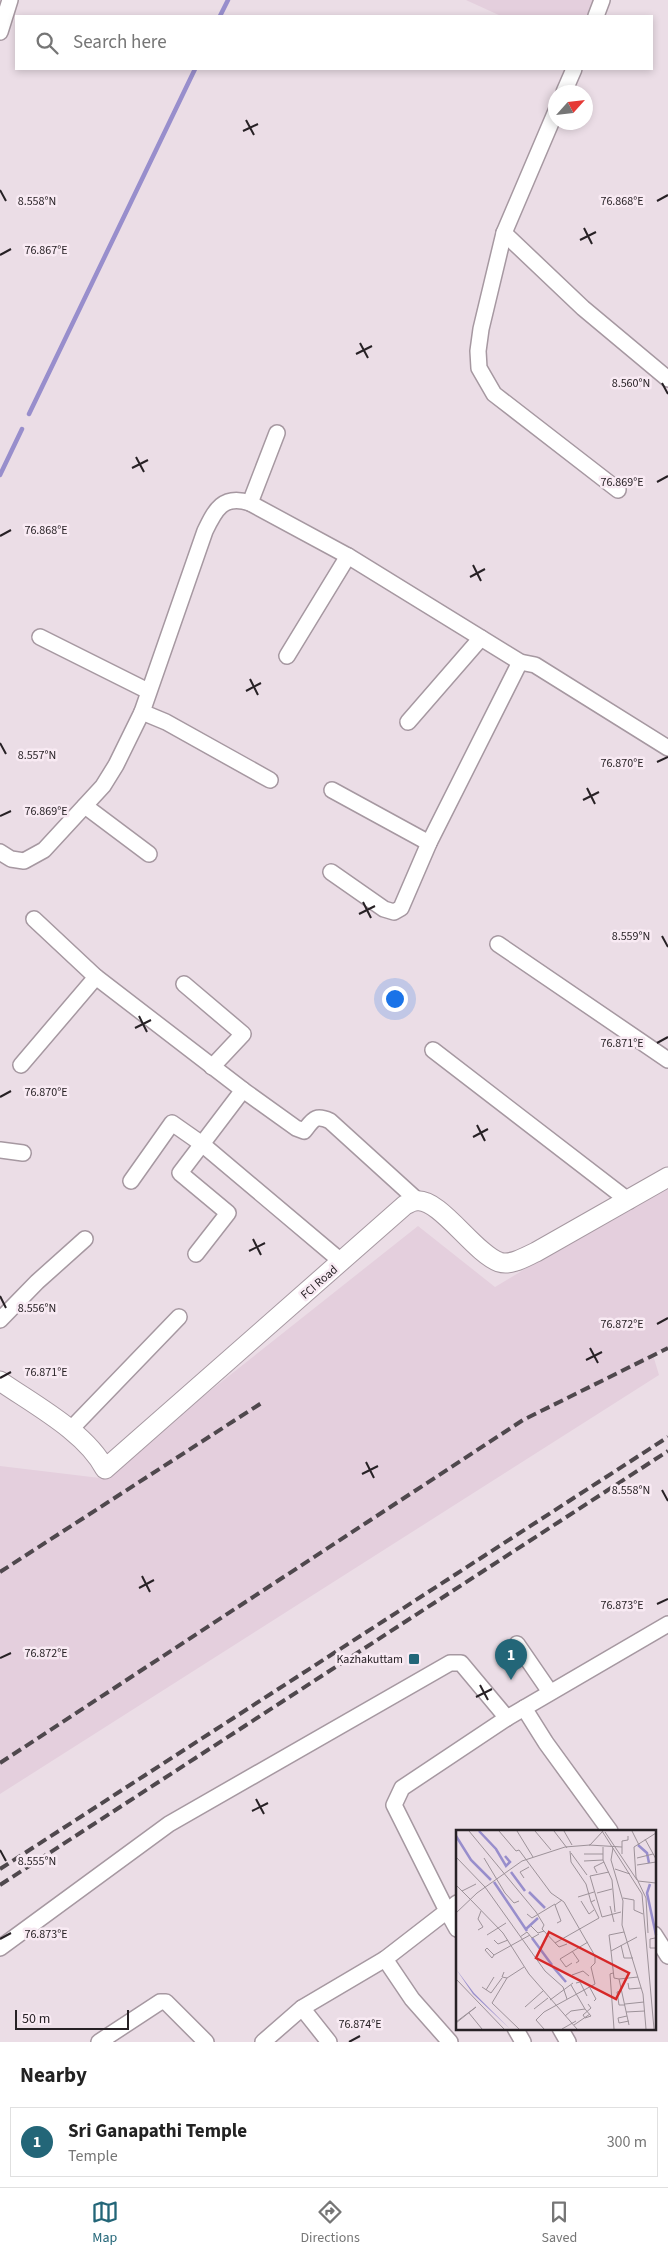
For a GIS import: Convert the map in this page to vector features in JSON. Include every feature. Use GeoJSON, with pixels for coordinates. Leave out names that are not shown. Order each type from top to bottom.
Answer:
{"type":"FeatureCollection","features":[{"type":"Feature","properties":{"kind":"street"},"geometry":{"type":"LineString","coordinates":[[0,32],[10,0]]}},
{"type":"Feature","properties":{"kind":"street"},"geometry":{"type":"LineString","coordinates":[[596,15],[602,0]]}},
{"type":"Feature","properties":{"kind":"street"},"geometry":{"type":"LineString","coordinates":[[567,85],[574,70]]}},
{"type":"Feature","properties":{"kind":"street"},"geometry":{"type":"LineString","coordinates":[[548,130],[504,233],[481,329],[478,351],[479,368],[494,394],[618,490]]}},
{"type":"Feature","properties":{"kind":"street"},"geometry":{"type":"LineString","coordinates":[[504,233],[583,308],[668,379]]}},
{"type":"Feature","properties":{"kind":"street"},"geometry":{"type":"LineString","coordinates":[[250,503],[277,433]]}},
{"type":"Feature","properties":{"kind":"street"},"geometry":{"type":"LineString","coordinates":[[0,852],[19,861],[29,859],[44,850],[103,786],[116,765],[142,712],[205,531],[213,514],[226,502],[241,500],[250,503],[348,556],[520,662],[535,665],[668,748]]}},
{"type":"Feature","properties":{"kind":"street"},"geometry":{"type":"LineString","coordinates":[[287,656],[348,556]]}},
{"type":"Feature","properties":{"kind":"street"},"geometry":{"type":"LineString","coordinates":[[40,637],[148,691]]}},
{"type":"Feature","properties":{"kind":"street"},"geometry":{"type":"LineString","coordinates":[[408,722],[481,638]]}},
{"type":"Feature","properties":{"kind":"street"},"geometry":{"type":"LineString","coordinates":[[331,872],[384,909],[394,912],[401,908],[429,842],[520,662]]}},
{"type":"Feature","properties":{"kind":"street"},"geometry":{"type":"LineString","coordinates":[[142,712],[166,722],[270,780]]}},
{"type":"Feature","properties":{"kind":"street"},"geometry":{"type":"LineString","coordinates":[[332,790],[429,842]]}},
{"type":"Feature","properties":{"kind":"street"},"geometry":{"type":"LineString","coordinates":[[86,806],[149,854]]}},
{"type":"Feature","properties":{"kind":"street"},"geometry":{"type":"LineString","coordinates":[[34,919],[96,977],[243,1090],[296,1128],[304,1131],[314,1118],[322,1117],[330,1121],[417,1200],[430,1204],[441,1212],[480,1250],[500,1262],[514,1262],[536,1252],[629,1201],[668,1177]]}},
{"type":"Feature","properties":{"kind":"street"},"geometry":{"type":"LineString","coordinates":[[498,944],[668,1060]]}},
{"type":"Feature","properties":{"kind":"street"},"geometry":{"type":"LineString","coordinates":[[21,1066],[96,977]]}},
{"type":"Feature","properties":{"kind":"street"},"geometry":{"type":"LineString","coordinates":[[184,984],[243,1034],[212,1067]]}},
{"type":"Feature","properties":{"kind":"street"},"geometry":{"type":"LineString","coordinates":[[433,1050],[629,1201]]}},
{"type":"Feature","properties":{"kind":"street"},"geometry":{"type":"LineString","coordinates":[[196,1254],[228,1213],[180,1173],[243,1090]]}},
{"type":"Feature","properties":{"kind":"street"},"geometry":{"type":"LineString","coordinates":[[131,1181],[172,1123],[202,1144],[342,1262]]}},
{"type":"Feature","properties":{"kind":"street"},"geometry":{"type":"LineString","coordinates":[[0,1150],[23,1153]]}},
{"type":"Feature","properties":{"kind":"street","name":"FCI Road"},"geometry":{"type":"LineString","coordinates":[[0,1380],[70,1430],[98,1455],[106,1468],[405,1205],[417,1200]]}},
{"type":"Feature","properties":{"kind":"street"},"geometry":{"type":"LineString","coordinates":[[0,1320],[37,1282],[85,1239]]}},
{"type":"Feature","properties":{"kind":"street"},"geometry":{"type":"LineString","coordinates":[[70,1430],[179,1317]]}},
{"type":"Feature","properties":{"kind":"street"},"geometry":{"type":"LineString","coordinates":[[456,1925],[452,1907],[394,1806],[402,1788],[507,1718],[668,1624]]}},
{"type":"Feature","properties":{"kind":"street"},"geometry":{"type":"LineString","coordinates":[[517,1644],[550,1692]]}},
{"type":"Feature","properties":{"kind":"street"},"geometry":{"type":"LineString","coordinates":[[0,1948],[169,1824],[450,1663],[461,1663],[507,1718]]}},
{"type":"Feature","properties":{"kind":"street"},"geometry":{"type":"LineString","coordinates":[[524,1708],[546,1743],[609,1830]]}},
{"type":"Feature","properties":{"kind":"street"},"geometry":{"type":"LineString","coordinates":[[263,2042],[302,2008],[385,1959],[452,1907]]}},
{"type":"Feature","properties":{"kind":"street"},"geometry":{"type":"LineString","coordinates":[[656,1937],[668,1956]]}},
{"type":"Feature","properties":{"kind":"street"},"geometry":{"type":"LineString","coordinates":[[385,1959],[412,1999],[450,2042]]}},
{"type":"Feature","properties":{"kind":"street"},"geometry":{"type":"LineString","coordinates":[[99,2042],[160,2002],[166,2002],[206,2042]]}},
{"type":"Feature","properties":{"kind":"street"},"geometry":{"type":"LineString","coordinates":[[302,2008],[330,2042]]}},
{"type":"Feature","properties":{"kind":"street"},"geometry":{"type":"LineString","coordinates":[[516,2030],[523,2042]]}},
{"type":"Feature","properties":{"kind":"street"},"geometry":{"type":"LineString","coordinates":[[561,2030],[568,2042]]}},
{"type":"Feature","properties":{"kind":"shaded area"},"geometry":{"type":"Polygon","coordinates":[[[466,0],[596,0],[590,15],[499,15],[466,0]]]}},
{"type":"Feature","properties":{"kind":"shaded area"},"geometry":{"type":"Polygon","coordinates":[[[668,1183],[668,1346],[653,1355],[659,1375],[0,1794],[0,1466],[100,1478],[418,1226],[495,1287],[668,1183]]]}},
{"type":"Feature","properties":{"kind":"waterway"},"geometry":{"type":"LineString","coordinates":[[220,15],[228,0]]}},
{"type":"Feature","properties":{"kind":"waterway"},"geometry":{"type":"LineString","coordinates":[[29,414],[195,70]]}},
{"type":"Feature","properties":{"kind":"waterway"},"geometry":{"type":"LineString","coordinates":[[0,475],[22,429]]}},
{"type":"Feature","properties":{"kind":"railway"},"geometry":{"type":"LineString","coordinates":[[0,1763],[523,1420],[668,1348]]}},
{"type":"Feature","properties":{"kind":"railway"},"geometry":{"type":"LineString","coordinates":[[0,1572],[263,1402]]}},
{"type":"Feature","properties":{"kind":"railway"},"geometry":{"type":"LineString","coordinates":[[0,1869],[668,1437]]}},
{"type":"Feature","properties":{"kind":"railway"},"geometry":{"type":"LineString","coordinates":[[0,1885],[668,1451]]}},
{"type":"Feature","properties":{"kind":"place","name":"Kazhakuttam"},"geometry":{"type":"Point","coordinates":[414,1659]}},
{"type":"Feature","properties":{"kind":"place","name":"Sri Ganapathi Temple"},"geometry":{"type":"Point","coordinates":[511,1680]}}]}
